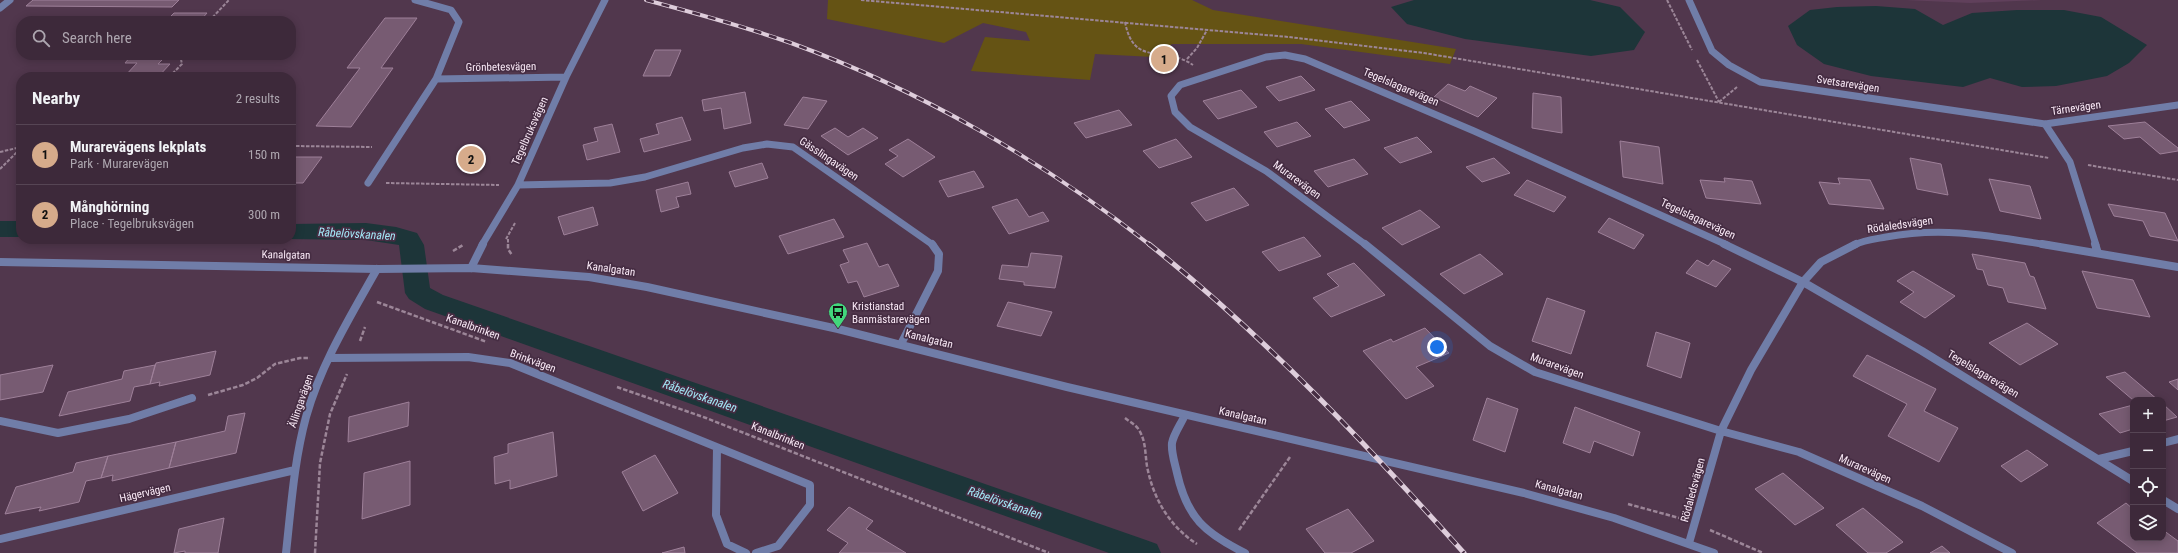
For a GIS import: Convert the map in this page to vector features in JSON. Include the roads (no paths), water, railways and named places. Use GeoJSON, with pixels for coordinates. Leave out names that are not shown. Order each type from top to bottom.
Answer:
{"type":"FeatureCollection","features":[{"type":"Feature","properties":{"kind":"street"},"geometry":{"type":"LineString","coordinates":[[0,8],[10,0]]}},
{"type":"Feature","properties":{"kind":"street"},"geometry":{"type":"LineString","coordinates":[[368,183],[393,147],[436,79],[460,22],[451,10],[415,0]]}},
{"type":"Feature","properties":{"kind":"street","name":"Tegelbruksvägen"},"geometry":{"type":"LineString","coordinates":[[471,268],[485,239],[518,185],[566,77],[606,0]]}},
{"type":"Feature","properties":{"kind":"street","name":"Svetsarevägen"},"geometry":{"type":"LineString","coordinates":[[1689,0],[1712,51],[1729,65],[1760,82],[2045,124]]}},
{"type":"Feature","properties":{"kind":"street","name":"Tegelslagarevägen"},"geometry":{"type":"LineString","coordinates":[[1224,69],[1266,57],[1285,55],[1304,59],[1678,223],[1803,282],[1922,351],[2130,479]]}},
{"type":"Feature","properties":{"kind":"street","name":"Murarevägen"},"geometry":{"type":"LineString","coordinates":[[1224,69],[1180,85],[1171,96],[1175,112],[1190,127],[1266,171],[1345,229],[1490,346],[1535,372],[1721,431],[1799,452],[1922,506],[2012,553]]}},
{"type":"Feature","properties":{"kind":"street","name":"Grönbetesvägen"},"geometry":{"type":"LineString","coordinates":[[436,79],[566,77]]}},
{"type":"Feature","properties":{"kind":"street","name":"Tärnevägen"},"geometry":{"type":"LineString","coordinates":[[2098,253],[2070,162],[2045,124],[2178,105]]}},
{"type":"Feature","properties":{"kind":"street","name":"Gässlingavägen"},"geometry":{"type":"LineString","coordinates":[[518,185],[610,183],[644,177],[743,148],[767,144],[792,147],[931,242],[939,254],[938,271],[901,344]]}},
{"type":"Feature","properties":{"kind":"street","name":"Rödaledsvägen"},"geometry":{"type":"LineString","coordinates":[[1690,543],[1721,431],[1751,370],[1803,282],[1821,262],[1862,241],[1911,232],[1969,232],[2178,266]]}},
{"type":"Feature","properties":{"kind":"street","name":"Kanalgatan"},"geometry":{"type":"LineString","coordinates":[[0,262],[377,269],[471,268],[581,277],[647,286],[901,344],[1186,415],[1524,493],[1614,518],[1690,543],[1714,553]]}},
{"type":"Feature","properties":{"kind":"street","name":"Ällingavägen"},"geometry":{"type":"LineString","coordinates":[[286,553],[295,470],[306,417],[329,358],[377,269]]}},
{"type":"Feature","properties":{"kind":"street","name":"Brinkvägen"},"geometry":{"type":"LineString","coordinates":[[329,358],[468,357],[510,363],[810,485],[810,505],[778,546],[756,553]]}},
{"type":"Feature","properties":{"kind":"street"},"geometry":{"type":"LineString","coordinates":[[0,421],[58,432],[89,428],[129,419],[192,398]]}},
{"type":"Feature","properties":{"kind":"street"},"geometry":{"type":"LineString","coordinates":[[1186,415],[1173,441],[1173,454],[1187,508],[1199,524],[1215,538],[1245,553]]}},
{"type":"Feature","properties":{"kind":"street"},"geometry":{"type":"LineString","coordinates":[[2166,442],[2178,439]]}},
{"type":"Feature","properties":{"kind":"street"},"geometry":{"type":"LineString","coordinates":[[717,448],[716,515],[727,544],[746,553]]}},
{"type":"Feature","properties":{"kind":"street"},"geometry":{"type":"LineString","coordinates":[[2099,459],[2130,451]]}},
{"type":"Feature","properties":{"kind":"street","name":"Hägervägen"},"geometry":{"type":"LineString","coordinates":[[0,539],[295,470]]}},
{"type":"Feature","properties":{"kind":"street"},"geometry":{"type":"LineString","coordinates":[[2166,502],[2178,509]]}},
{"type":"Feature","properties":{"kind":"waterway","name":"Råbelövskanalen"},"geometry":{"type":"LineString","coordinates":[[0,229],[16,229]]}},
{"type":"Feature","properties":{"kind":"waterway","name":"Råbelövskanalen"},"geometry":{"type":"LineString","coordinates":[[296,232],[335,231],[382,233],[408,239],[412,245],[418,293],[434,302],[1146,553]]}},
{"type":"Feature","properties":{"kind":"railway"},"geometry":{"type":"LineString","coordinates":[[646,0],[719,20],[791,43],[839,62],[933,105],[979,130],[1067,185],[1150,245]]}},
{"type":"Feature","properties":{"kind":"railway"},"geometry":{"type":"LineString","coordinates":[[1149,244],[1192,279],[1274,353],[1351,431],[1464,553]]}},
{"type":"Feature","properties":{"kind":"place","name":"Murarevägens lekplats"},"geometry":{"type":"Point","coordinates":[1164,59]}},
{"type":"Feature","properties":{"kind":"place","name":"Månghörning"},"geometry":{"type":"Point","coordinates":[471,159]}},
{"type":"Feature","properties":{"kind":"place","name":"Kristianstad Banmästarevägen"},"geometry":{"type":"Point","coordinates":[838,329]}}]}
